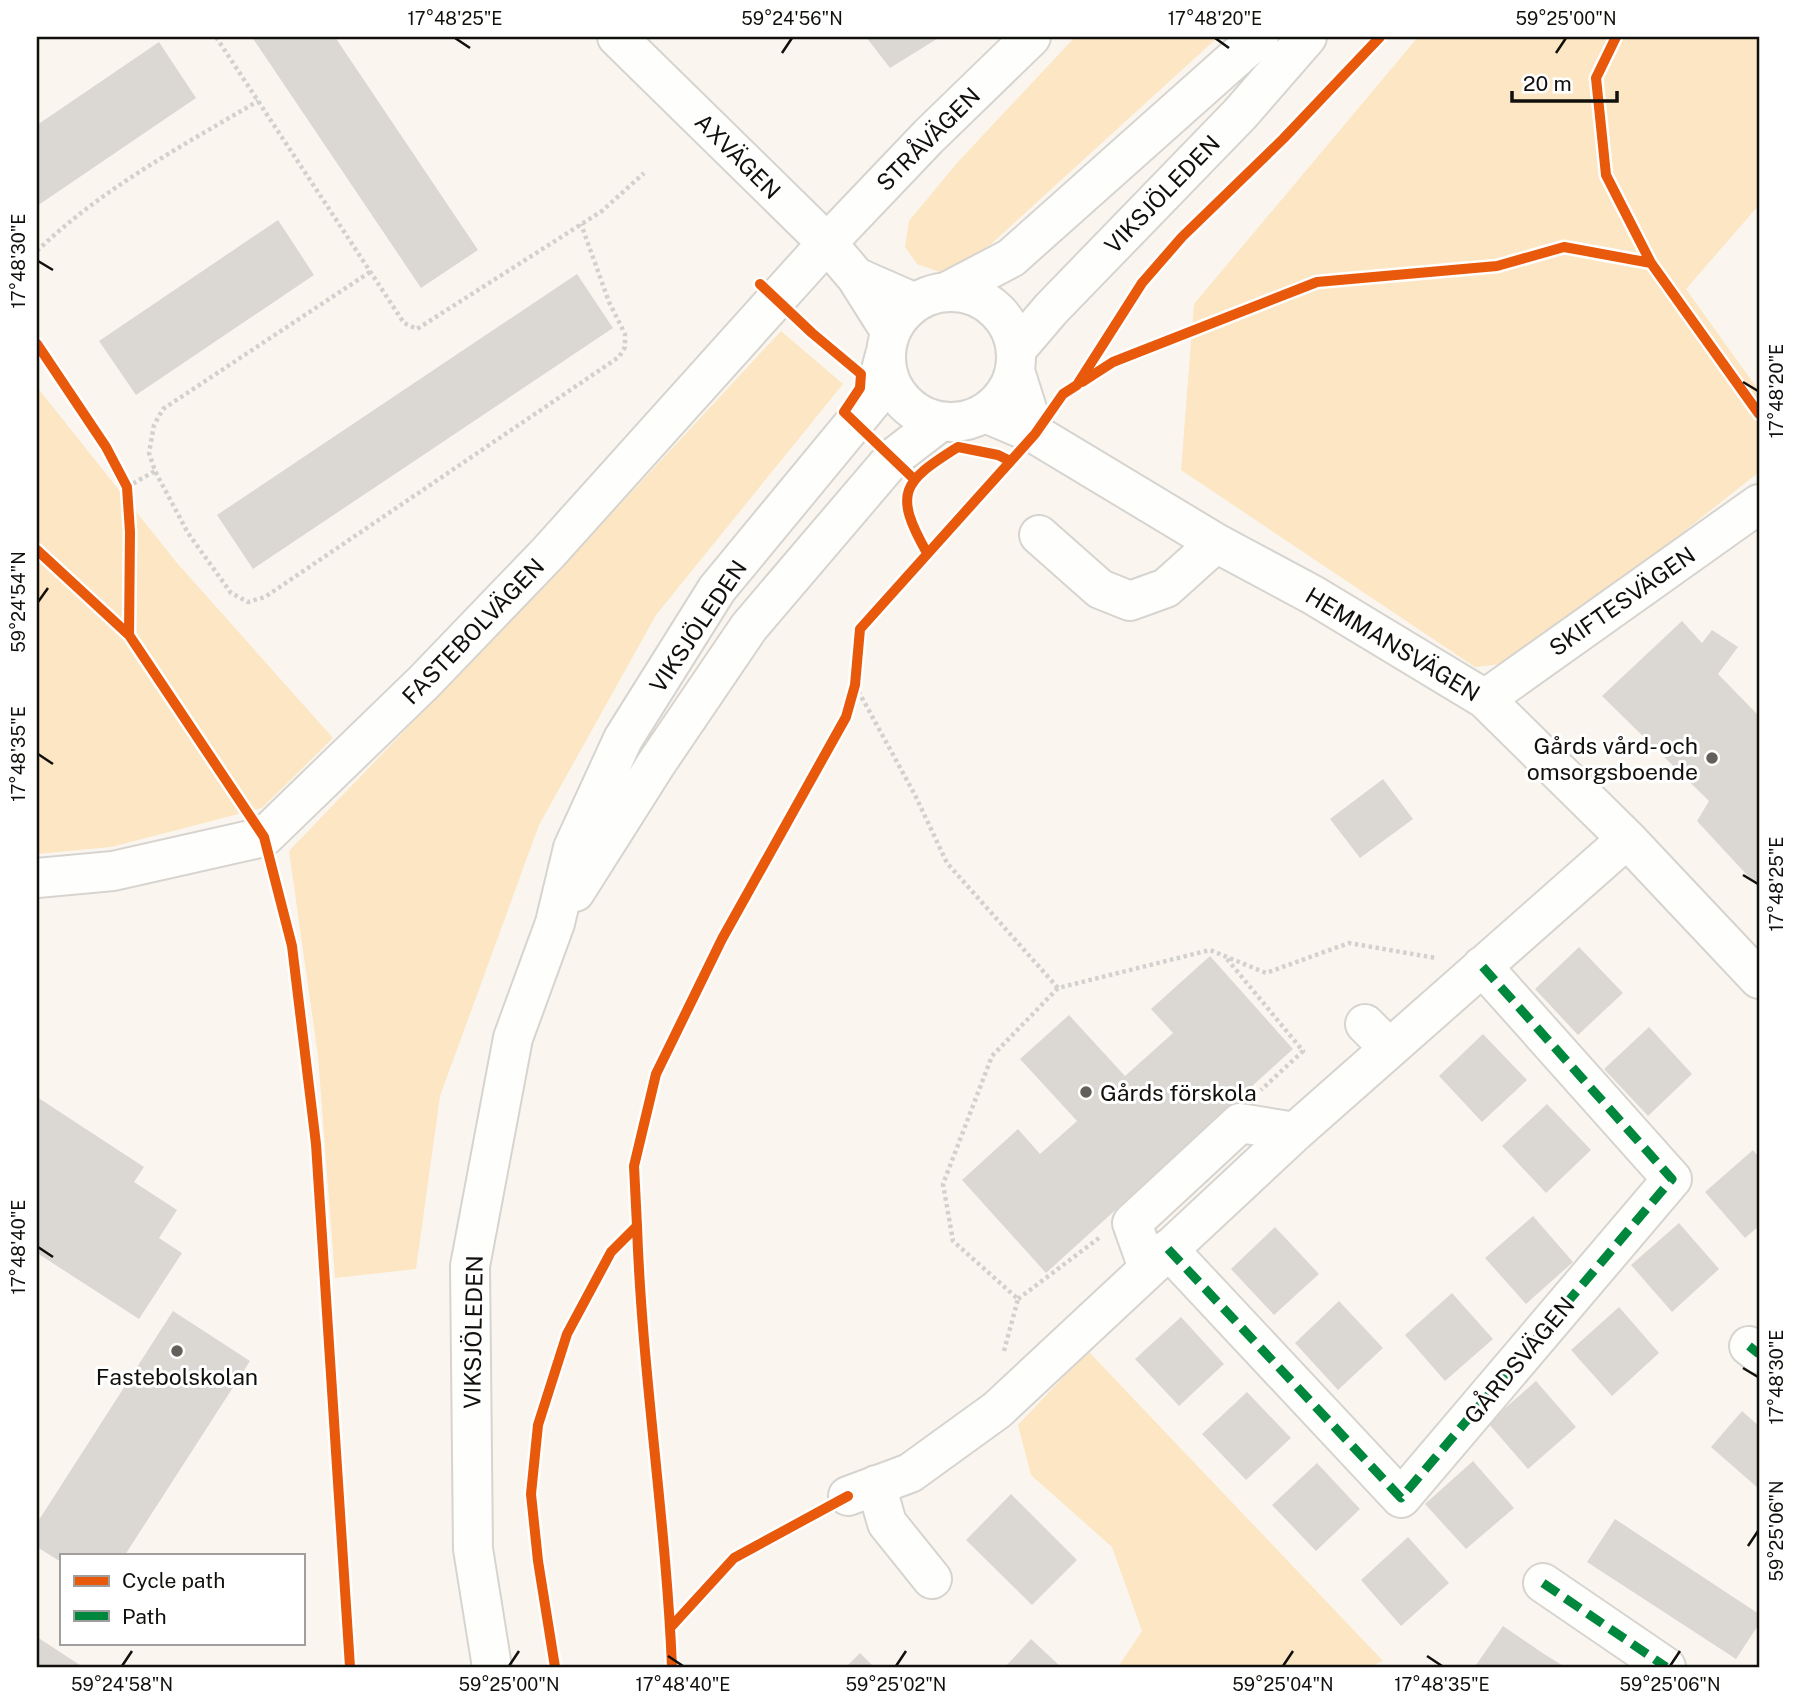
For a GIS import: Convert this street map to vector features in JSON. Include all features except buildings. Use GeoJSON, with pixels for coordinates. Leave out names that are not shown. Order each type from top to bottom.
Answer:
{"type":"FeatureCollection","features":[{"type":"Feature","properties":{"kind":"street","name":"AXVÄGEN"},"geometry":{"type":"LineString","coordinates":[[617,37],[827,243],[896,329]]}},
{"type":"Feature","properties":{"kind":"street","name":"STRÅVÄGEN"},"geometry":{"type":"LineString","coordinates":[[827,243],[929,136],[1031,37]]}},
{"type":"Feature","properties":{"kind":"street","name":"VIKSJÖLEDEN"},"geometry":{"type":"LineString","coordinates":[[950,290],[1011,258],[1259,37]]}},
{"type":"Feature","properties":{"kind":"street","name":"VIKSJÖLEDEN"},"geometry":{"type":"LineString","coordinates":[[1015,361],[1051,309],[1240,114],[1307,37]]}},
{"type":"Feature","properties":{"kind":"street","name":"FASTEBOLVÄGEN"},"geometry":{"type":"LineString","coordinates":[[37,878],[113,871],[264,837],[424,682],[548,554],[827,243]]}},
{"type":"Feature","properties":{"kind":"street"},"geometry":{"type":"LineString","coordinates":[[1015,361],[1009,388],[998,403],[985,413],[966,419],[940,422],[926,418],[906,406],[892,387],[896,329],[929,294],[950,290],[971,294],[989,303],[1009,325],[1015,361],[1035,434]]}},
{"type":"Feature","properties":{"kind":"street","name":"VIKSJÖLEDEN"},"geometry":{"type":"LineString","coordinates":[[492,1667],[474,1549],[470,1266],[513,1038],[555,923],[573,848],[623,739],[717,589],[873,400],[896,329]]}},
{"type":"Feature","properties":{"kind":"street","name":"HEMMANSVÄGEN"},"geometry":{"type":"LineString","coordinates":[[985,413],[1035,434],[1216,543],[1314,595],[1485,699],[1627,839],[1759,979]]}},
{"type":"Feature","properties":{"kind":"street","name":"VIKSJÖLEDEN"},"geometry":{"type":"LineString","coordinates":[[555,923],[656,764],[749,626],[893,458],[940,422]]}},
{"type":"Feature","properties":{"kind":"street","name":"SKIFTESVÄGEN"},"geometry":{"type":"LineString","coordinates":[[1485,699],[1759,504]]}},
{"type":"Feature","properties":{"kind":"street"},"geometry":{"type":"LineString","coordinates":[[1039,535],[1100,589],[1130,601],[1166,588],[1216,543]]}},
{"type":"Feature","properties":{"kind":"street"},"geometry":{"type":"LineString","coordinates":[[932,1579],[862,1491],[910,1473],[997,1410],[1295,1132],[1377,1036],[1482,966],[1627,839]]}},
{"type":"Feature","properties":{"kind":"street","name":"GÅRDSVÄGEN"},"geometry":{"type":"LineString","coordinates":[[1158,1259],[1401,1498],[1672,1179],[1482,966]]}},
{"type":"Feature","properties":{"kind":"street"},"geometry":{"type":"LineString","coordinates":[[1158,1259],[1132,1223],[1240,1123],[1295,1132]]}},
{"type":"Feature","properties":{"kind":"street"},"geometry":{"type":"LineString","coordinates":[[1543,1583],[1666,1667]]}},
{"type":"Feature","properties":{"kind":"path"},"geometry":{"type":"LineString","coordinates":[[216,37],[404,323],[417,329],[602,211],[644,173]]}},
{"type":"Feature","properties":{"kind":"path"},"geometry":{"type":"LineString","coordinates":[[37,251],[63,225],[156,161],[258,101]]}},
{"type":"Feature","properties":{"kind":"path"},"geometry":{"type":"LineString","coordinates":[[370,272],[163,409],[154,425],[149,453],[155,471],[188,533],[231,593],[248,602],[265,597],[619,357],[625,347],[625,334],[609,302],[580,224]]}},
{"type":"Feature","properties":{"kind":"path"},"geometry":{"type":"LineString","coordinates":[[125,487],[155,471]]}},
{"type":"Feature","properties":{"kind":"path"},"geometry":{"type":"LineString","coordinates":[[849,706],[855,680]]}},
{"type":"Feature","properties":{"kind":"path"},"geometry":{"type":"LineString","coordinates":[[855,680],[947,863],[1058,988]]}},
{"type":"Feature","properties":{"kind":"path"},"geometry":{"type":"LineString","coordinates":[[1018,1299],[953,1241],[943,1184],[992,1056],[1058,988],[1210,950],[1266,973],[1349,943],[1482,966]]}},
{"type":"Feature","properties":{"kind":"path"},"geometry":{"type":"LineString","coordinates":[[1224,956],[1303,1051],[1256,1094],[1240,1123]]}},
{"type":"Feature","properties":{"kind":"path"},"geometry":{"type":"LineString","coordinates":[[997,1410],[1001,1362],[1018,1299],[1106,1233],[1132,1223]]}},
{"type":"Feature","properties":{"kind":"shaded area"},"geometry":{"type":"Polygon","coordinates":[[[1075,37],[1218,37],[990,245],[943,273],[917,264],[905,247],[909,221],[957,163],[1075,37]]]}},
{"type":"Feature","properties":{"kind":"shaded area"},"geometry":{"type":"Polygon","coordinates":[[[1418,37],[1759,37],[1759,205],[1686,289],[1759,391],[1759,472],[1519,662],[1475,667],[1181,470],[1194,304],[1418,37]]]}},
{"type":"Feature","properties":{"kind":"shaded area"},"geometry":{"type":"Polygon","coordinates":[[[781,331],[843,384],[656,615],[539,825],[440,1096],[416,1269],[335,1278],[318,1056],[289,851],[576,552],[781,331]]]}},
{"type":"Feature","properties":{"kind":"shaded area"},"geometry":{"type":"Polygon","coordinates":[[[37,387],[177,563],[333,738],[262,808],[111,847],[37,854],[37,387]]]}},
{"type":"Feature","properties":{"kind":"shaded area"},"geometry":{"type":"Polygon","coordinates":[[[1088,1351],[1383,1661],[1369,1667],[1118,1667],[1142,1631],[1112,1547],[1031,1475],[1018,1425],[1088,1351]]]}},
{"type":"Feature","properties":{"kind":"marked path"},"geometry":{"type":"LineString","coordinates":[[1168,1249],[1401,1498],[1672,1179],[1482,966]]}},
{"type":"Feature","properties":{"kind":"marked path"},"geometry":{"type":"LineString","coordinates":[[1749,1346],[1759,1354]]}},
{"type":"Feature","properties":{"kind":"marked path"},"geometry":{"type":"LineString","coordinates":[[1543,1583],[1666,1667]]}},
{"type":"Feature","properties":{"kind":"cycle path"},"geometry":{"type":"LineString","coordinates":[[555,1667],[538,1561],[531,1494],[538,1425],[567,1334],[611,1252],[637,1226],[634,1166],[656,1074],[722,939],[846,717],[855,685],[860,629],[1035,434],[1063,394],[1077,385],[1142,283],[1182,237],[1283,139],[1380,37]]}},
{"type":"Feature","properties":{"kind":"cycle path"},"geometry":{"type":"LineString","coordinates":[[1616,37],[1596,78],[1606,175],[1651,263],[1759,414]]}},
{"type":"Feature","properties":{"kind":"cycle path"},"geometry":{"type":"LineString","coordinates":[[1082,382],[1113,362],[1317,282],[1497,266],[1564,247],[1651,263]]}},
{"type":"Feature","properties":{"kind":"cycle path"},"geometry":{"type":"LineString","coordinates":[[760,284],[861,374],[860,388],[844,412],[915,480]]}},
{"type":"Feature","properties":{"kind":"cycle path"},"geometry":{"type":"LineString","coordinates":[[37,344],[106,447],[127,487],[130,532],[129,635]]}},
{"type":"Feature","properties":{"kind":"cycle path"},"geometry":{"type":"LineString","coordinates":[[927,553],[916,533],[907,502],[915,480],[958,447],[998,455],[1010,461]]}},
{"type":"Feature","properties":{"kind":"cycle path"},"geometry":{"type":"LineString","coordinates":[[37,550],[129,635],[264,837],[292,946],[316,1144],[350,1667]]}},
{"type":"Feature","properties":{"kind":"cycle path"},"geometry":{"type":"LineString","coordinates":[[637,1226],[672,1667]]}},
{"type":"Feature","properties":{"kind":"cycle path"},"geometry":{"type":"LineString","coordinates":[[670,1628],[734,1558],[848,1496]]}},
{"type":"Feature","properties":{"kind":"place","name":"Gårds vård- och omsorgsboende"},"geometry":{"type":"Point","coordinates":[1712,758]}},
{"type":"Feature","properties":{"kind":"place","name":"Gårds förskola"},"geometry":{"type":"Point","coordinates":[1086,1092]}},
{"type":"Feature","properties":{"kind":"place","name":"Fastebolskolan"},"geometry":{"type":"Point","coordinates":[177,1351]}}]}
